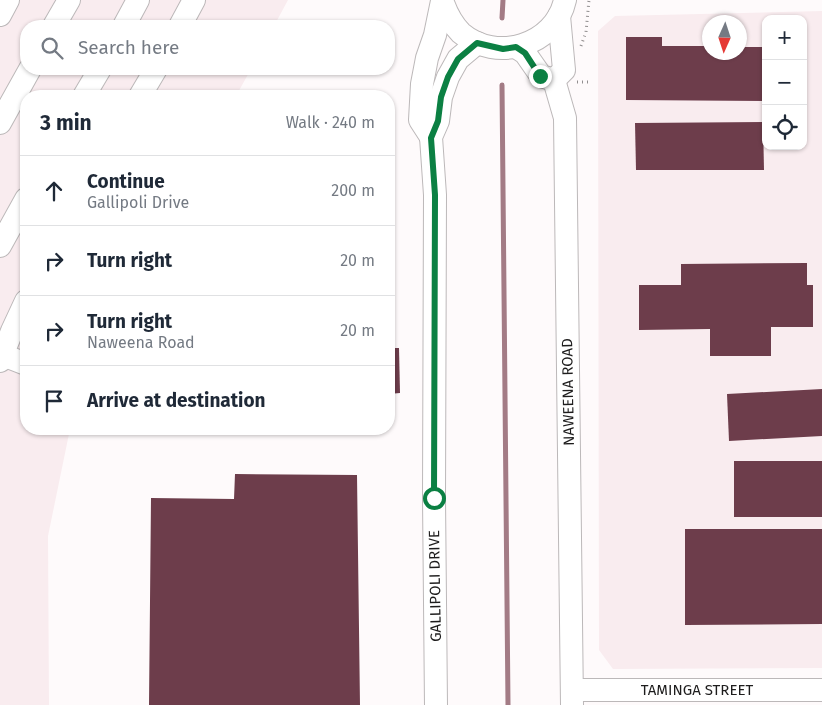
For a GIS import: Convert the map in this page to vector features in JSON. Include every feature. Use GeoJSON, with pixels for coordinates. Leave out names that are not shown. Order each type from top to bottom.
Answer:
{"type":"FeatureCollection","features":[{"type":"Feature","properties":{"kind":"street"},"geometry":{"type":"LineString","coordinates":[[0,15],[8,0]]}},
{"type":"Feature","properties":{"kind":"street"},"geometry":{"type":"LineString","coordinates":[[57,20],[69,0]]}},
{"type":"Feature","properties":{"kind":"street"},"geometry":{"type":"LineString","coordinates":[[127,20],[138,0]]}},
{"type":"Feature","properties":{"kind":"street"},"geometry":{"type":"LineString","coordinates":[[183,20],[194,0]]}},
{"type":"Feature","properties":{"kind":"street"},"geometry":{"type":"LineString","coordinates":[[442,0],[449,18],[461,33],[477,43],[503,49],[534,41],[548,31],[567,6]]}},
{"type":"Feature","properties":{"kind":"street","name":"GALLIPOLI DRIVE"},"geometry":{"type":"LineString","coordinates":[[431,138],[420,120],[422,84],[442,0]]}},
{"type":"Feature","properties":{"kind":"street"},"geometry":{"type":"LineString","coordinates":[[516,47],[525,53],[540,76],[554,80],[564,70],[560,34],[567,6]]}},
{"type":"Feature","properties":{"kind":"street","name":"GALLIPOLI DRIVE"},"geometry":{"type":"LineString","coordinates":[[436,705],[434,498],[435,195],[431,138],[438,121],[441,97],[448,77],[458,59],[477,43]]}},
{"type":"Feature","properties":{"kind":"street"},"geometry":{"type":"LineString","coordinates":[[0,123],[27,75]]}},
{"type":"Feature","properties":{"kind":"street"},"geometry":{"type":"LineString","coordinates":[[88,90],[96,75]]}},
{"type":"Feature","properties":{"kind":"street"},"geometry":{"type":"LineString","coordinates":[[144,90],[152,75]]}},
{"type":"Feature","properties":{"kind":"street","name":"NAWEENA ROAD"},"geometry":{"type":"LineString","coordinates":[[554,80],[565,118],[572,697]]}},
{"type":"Feature","properties":{"kind":"street"},"geometry":{"type":"LineString","coordinates":[[0,246],[20,210]]}},
{"type":"Feature","properties":{"kind":"street"},"geometry":{"type":"LineString","coordinates":[[20,314],[1,356],[20,362]]}},
{"type":"Feature","properties":{"kind":"street","name":"TAMINGA STREET"},"geometry":{"type":"LineString","coordinates":[[572,697],[822,690]]}},
{"type":"Feature","properties":{"kind":"path"},"geometry":{"type":"LineString","coordinates":[[579,50],[586,32],[589,0]]}},
{"type":"Feature","properties":{"kind":"path"},"geometry":{"type":"LineString","coordinates":[[578,76],[579,82]]}},
{"type":"Feature","properties":{"kind":"shaded area"},"geometry":{"type":"Polygon","coordinates":[[[0,0],[288,0],[277,20],[20,20],[20,75],[248,75],[239,90],[20,90],[20,435],[69,435],[48,536],[49,705],[0,705],[0,0]]]}},
{"type":"Feature","properties":{"kind":"shaded area"},"geometry":{"type":"Polygon","coordinates":[[[822,11],[822,668],[613,669],[599,650],[598,31],[615,16],[822,11]]]}},
{"type":"Feature","properties":{"kind":"building"},"geometry":{"type":"Polygon","coordinates":[[[626,37],[662,37],[662,46],[702,46],[702,60],[747,60],[747,47],[762,47],[762,101],[626,100],[626,37]]]}},
{"type":"Feature","properties":{"kind":"building"},"geometry":{"type":"Polygon","coordinates":[[[762,122],[764,170],[636,170],[635,123],[762,122]]]}},
{"type":"Feature","properties":{"kind":"building"},"geometry":{"type":"Polygon","coordinates":[[[807,263],[807,285],[813,285],[813,327],[771,327],[771,356],[710,356],[710,329],[639,330],[639,285],[681,285],[681,264],[807,263]]]}},
{"type":"Feature","properties":{"kind":"building"},"geometry":{"type":"Polygon","coordinates":[[[395,348],[399,348],[400,393],[395,393],[395,348]]]}},
{"type":"Feature","properties":{"kind":"building"},"geometry":{"type":"Polygon","coordinates":[[[822,389],[822,436],[729,441],[727,394],[822,389]]]}},
{"type":"Feature","properties":{"kind":"building"},"geometry":{"type":"Polygon","coordinates":[[[734,461],[822,461],[822,517],[734,517],[734,461]]]}},
{"type":"Feature","properties":{"kind":"building"},"geometry":{"type":"Polygon","coordinates":[[[235,474],[357,475],[360,705],[149,705],[151,498],[234,499],[235,474]]]}},
{"type":"Feature","properties":{"kind":"building"},"geometry":{"type":"Polygon","coordinates":[[[685,529],[822,529],[822,624],[685,625],[685,529]]]}},
{"type":"Feature","properties":{"kind":"waterway"},"geometry":{"type":"LineString","coordinates":[[502,18],[503,0]]}},
{"type":"Feature","properties":{"kind":"waterway"},"geometry":{"type":"LineString","coordinates":[[502,85],[508,705]]}},
{"type":"Feature","properties":{"kind":"route"},"geometry":{"type":"LineString","coordinates":[[434,498],[435,195],[431,138],[438,121],[441,97],[448,77],[458,59],[477,43],[503,49],[516,47],[525,53],[540,76]]}}]}
